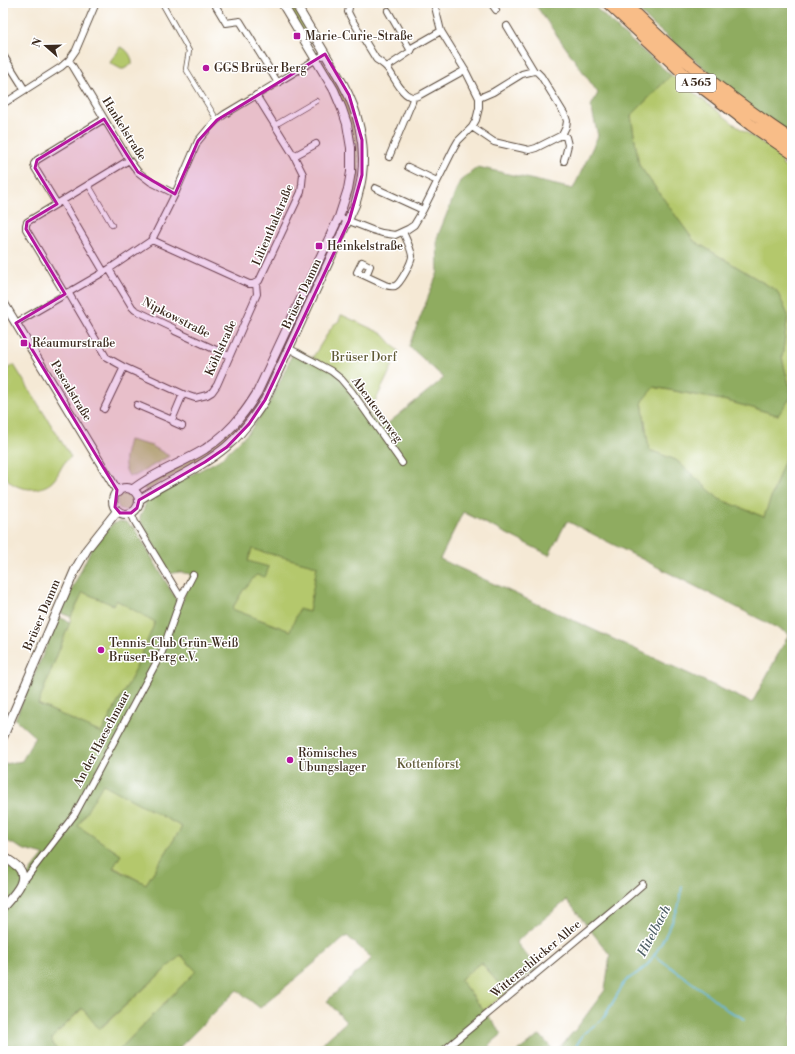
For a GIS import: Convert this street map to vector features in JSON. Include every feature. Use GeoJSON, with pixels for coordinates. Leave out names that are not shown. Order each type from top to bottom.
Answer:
{"type":"FeatureCollection","features":[{"type":"Feature","properties":{"kind":"highway","name":"A 565"},"geometry":{"type":"LineString","coordinates":[[608,3],[683,73],[751,125],[792,153]]}},
{"type":"Feature","properties":{"kind":"highway","name":"A 565"},"geometry":{"type":"LineString","coordinates":[[624,3],[650,29],[700,72],[757,116],[792,140]]}},
{"type":"Feature","properties":{"kind":"street"},"geometry":{"type":"LineString","coordinates":[[3,104],[61,67],[69,60],[81,39],[96,3]]}},
{"type":"Feature","properties":{"kind":"street"},"geometry":{"type":"LineString","coordinates":[[162,3],[189,51],[186,69],[216,120]]}},
{"type":"Feature","properties":{"kind":"street"},"geometry":{"type":"LineString","coordinates":[[214,3],[226,23],[240,21],[278,83]]}},
{"type":"Feature","properties":{"kind":"street","name":"Brüser Damm"},"geometry":{"type":"LineString","coordinates":[[118,492],[125,488],[132,490],[156,473],[174,466],[205,449],[221,437],[241,417],[256,393],[339,217],[348,189],[351,172],[352,156],[346,120],[334,90],[282,3]]}},
{"type":"Feature","properties":{"kind":"street","name":"Brüser Damm"},"geometry":{"type":"LineString","coordinates":[[139,500],[205,462],[226,447],[249,424],[265,400],[290,349],[355,205],[362,175],[363,155],[362,140],[356,114],[349,95],[295,3]]}},
{"type":"Feature","properties":{"kind":"street"},"geometry":{"type":"LineString","coordinates":[[350,3],[348,12],[351,18],[376,59],[387,67],[403,93],[413,98],[420,96],[464,70]]}},
{"type":"Feature","properties":{"kind":"street"},"geometry":{"type":"LineString","coordinates":[[339,217],[372,230],[395,235],[414,225],[458,140],[472,126],[478,115],[480,108],[479,98],[442,31],[438,22],[434,3]]}},
{"type":"Feature","properties":{"kind":"street"},"geometry":{"type":"LineString","coordinates":[[491,3],[496,10]]}},
{"type":"Feature","properties":{"kind":"street"},"geometry":{"type":"LineString","coordinates":[[388,11],[411,51]]}},
{"type":"Feature","properties":{"kind":"street"},"geometry":{"type":"LineString","coordinates":[[472,126],[494,142],[529,150],[536,148],[562,134],[566,127],[567,121],[565,115],[541,76],[534,71],[507,26]]}},
{"type":"Feature","properties":{"kind":"street"},"geometry":{"type":"LineString","coordinates":[[387,67],[411,51],[413,48],[442,31]]}},
{"type":"Feature","properties":{"kind":"street"},"geometry":{"type":"LineString","coordinates":[[16,323],[107,270],[152,240],[175,194],[198,140],[216,120],[325,54]]}},
{"type":"Feature","properties":{"kind":"street"},"geometry":{"type":"LineString","coordinates":[[3,55],[25,90]]}},
{"type":"Feature","properties":{"kind":"street","name":"Hankelstraße"},"geometry":{"type":"LineString","coordinates":[[69,60],[129,160],[138,172],[151,182],[175,194]]}},
{"type":"Feature","properties":{"kind":"street"},"geometry":{"type":"LineString","coordinates":[[479,98],[493,92],[522,74],[534,71]]}},
{"type":"Feature","properties":{"kind":"street","name":"Lilienthalstraße"},"geometry":{"type":"LineString","coordinates":[[152,240],[249,284],[256,283],[262,278],[300,192],[302,174],[294,156],[256,95]]}},
{"type":"Feature","properties":{"kind":"street"},"geometry":{"type":"LineString","coordinates":[[389,157],[413,98]]}},
{"type":"Feature","properties":{"kind":"street"},"geometry":{"type":"LineString","coordinates":[[275,125],[316,101]]}},
{"type":"Feature","properties":{"kind":"street"},"geometry":{"type":"LineString","coordinates":[[104,118],[37,160],[34,164],[35,168],[107,270]]}},
{"type":"Feature","properties":{"kind":"street"},"geometry":{"type":"LineString","coordinates":[[562,134],[566,137],[568,145],[564,161]]}},
{"type":"Feature","properties":{"kind":"street"},"geometry":{"type":"LineString","coordinates":[[294,156],[316,144]]}},
{"type":"Feature","properties":{"kind":"street"},"geometry":{"type":"LineString","coordinates":[[66,293],[26,229],[27,222],[129,160]]}},
{"type":"Feature","properties":{"kind":"street"},"geometry":{"type":"LineString","coordinates":[[408,167],[437,181]]}},
{"type":"Feature","properties":{"kind":"street"},"geometry":{"type":"LineString","coordinates":[[88,184],[112,225]]}},
{"type":"Feature","properties":{"kind":"street"},"geometry":{"type":"LineString","coordinates":[[375,188],[423,210]]}},
{"type":"Feature","properties":{"kind":"street"},"geometry":{"type":"LineString","coordinates":[[366,276],[389,286],[396,286],[399,283],[411,261],[412,256],[403,232]]}},
{"type":"Feature","properties":{"kind":"street","name":"Nipkowstraße"},"geometry":{"type":"LineString","coordinates":[[107,270],[135,310],[229,356]]}},
{"type":"Feature","properties":{"kind":"street","name":"Köhlstraße"},"geometry":{"type":"LineString","coordinates":[[66,293],[106,358],[183,394],[195,398],[207,395],[212,392],[217,385],[257,294],[256,283]]}},
{"type":"Feature","properties":{"kind":"street","name":"Pascalstraße"},"geometry":{"type":"LineString","coordinates":[[3,302],[118,492]]}},
{"type":"Feature","properties":{"kind":"street","name":"Abenteuerweg"},"geometry":{"type":"LineString","coordinates":[[290,349],[341,379],[352,392],[402,463]]}},
{"type":"Feature","properties":{"kind":"street"},"geometry":{"type":"LineString","coordinates":[[104,409],[124,367]]}},
{"type":"Feature","properties":{"kind":"street"},"geometry":{"type":"LineString","coordinates":[[172,420],[183,394]]}},
{"type":"Feature","properties":{"kind":"street"},"geometry":{"type":"LineString","coordinates":[[138,405],[182,426]]}},
{"type":"Feature","properties":{"kind":"street"},"geometry":{"type":"LineString","coordinates":[[118,492],[113,503],[117,511],[124,514],[131,514],[138,508],[139,500],[137,494],[132,490]]}},
{"type":"Feature","properties":{"kind":"street","name":"Brüser Damm"},"geometry":{"type":"LineString","coordinates":[[3,737],[75,570],[87,549],[117,511]]}},
{"type":"Feature","properties":{"kind":"street"},"geometry":{"type":"LineString","coordinates":[[131,514],[181,598]]}},
{"type":"Feature","properties":{"kind":"street","name":"An der Haeschmaar"},"geometry":{"type":"LineString","coordinates":[[3,907],[20,886],[23,879],[26,878],[75,814],[162,652],[181,598],[193,575]]}},
{"type":"Feature","properties":{"kind":"street"},"geometry":{"type":"LineString","coordinates":[[3,856],[19,868],[23,879]]}},
{"type":"Feature","properties":{"kind":"street","name":"Witterschlicker Allee"},"geometry":{"type":"LineString","coordinates":[[443,1051],[643,884]]}},
{"type":"Feature","properties":{"kind":"highlighted area"},"geometry":{"type":"Polygon","coordinates":[[[325,54],[349,95],[362,140],[362,175],[349,221],[265,400],[249,424],[227,447],[205,462],[139,500],[137,508],[131,513],[120,513],[115,507],[117,490],[16,323],[65,294],[26,229],[27,222],[57,204],[35,168],[37,160],[104,119],[138,172],[175,194],[198,141],[217,120],[325,54]]]}},
{"type":"Feature","properties":{"kind":"green space"},"geometry":{"type":"Polygon","coordinates":[[[285,3],[291,3],[312,38],[307,41],[285,3]]]}},
{"type":"Feature","properties":{"kind":"green space","name":"Kottenforst"},"geometry":{"type":"Polygon","coordinates":[[[534,3],[591,3],[621,32],[671,75],[631,116],[639,165],[694,241],[777,291],[788,315],[782,358],[792,396],[778,415],[727,401],[654,387],[642,401],[649,450],[676,460],[719,499],[764,517],[792,439],[792,1051],[556,1051],[576,1029],[605,990],[610,955],[567,900],[516,942],[537,968],[506,993],[481,962],[460,980],[502,1034],[489,1045],[494,1051],[314,1051],[346,1022],[327,1001],[372,958],[347,936],[260,1008],[237,990],[176,1051],[118,1051],[196,971],[181,955],[99,1029],[82,1008],[51,1039],[57,1051],[3,1051],[3,864],[26,877],[44,855],[25,850],[3,839],[3,769],[5,764],[22,761],[35,737],[15,719],[59,617],[70,622],[38,704],[101,733],[132,677],[155,622],[116,600],[113,605],[83,592],[71,617],[61,613],[90,551],[112,524],[120,521],[128,523],[130,526],[134,527],[177,601],[182,603],[191,574],[178,572],[170,574],[140,520],[146,502],[150,497],[219,460],[249,432],[272,399],[295,348],[334,370],[381,429],[444,378],[409,346],[438,272],[437,238],[460,181],[478,167],[573,189],[598,136],[591,106],[598,93],[534,3]],[[463,512],[440,559],[752,703],[789,634],[567,521],[549,555],[463,512]],[[252,549],[248,561],[269,567],[265,577],[256,575],[242,592],[232,609],[290,631],[299,609],[309,612],[317,566],[252,549]],[[103,784],[78,826],[121,855],[113,868],[146,884],[182,827],[103,784]]]}},
{"type":"Feature","properties":{"kind":"green space"},"geometry":{"type":"Polygon","coordinates":[[[632,3],[766,3],[775,6],[780,3],[792,3],[792,136],[762,117],[651,23],[632,3]]]}},
{"type":"Feature","properties":{"kind":"green space"},"geometry":{"type":"Polygon","coordinates":[[[120,47],[127,51],[132,62],[132,64],[124,69],[110,63],[120,47]]]}},
{"type":"Feature","properties":{"kind":"green space"},"geometry":{"type":"Polygon","coordinates":[[[321,61],[327,65],[347,98],[355,121],[360,149],[359,175],[354,199],[346,214],[354,143],[321,61]]]}},
{"type":"Feature","properties":{"kind":"green space"},"geometry":{"type":"Polygon","coordinates":[[[671,75],[738,127],[784,157],[782,165],[792,172],[792,396],[782,358],[788,315],[777,291],[694,241],[639,165],[631,116],[671,75]]]}},
{"type":"Feature","properties":{"kind":"green space"},"geometry":{"type":"Polygon","coordinates":[[[343,221],[322,274],[318,268],[340,223],[343,221]]]}},
{"type":"Feature","properties":{"kind":"green space"},"geometry":{"type":"Polygon","coordinates":[[[315,274],[318,280],[266,394],[235,435],[200,462],[160,482],[146,491],[143,486],[181,465],[245,415],[315,274]]]}},
{"type":"Feature","properties":{"kind":"green space","name":"Brüser Dorf"},"geometry":{"type":"Polygon","coordinates":[[[341,315],[383,334],[399,352],[376,400],[371,405],[365,405],[354,390],[334,370],[313,357],[333,325],[339,321],[341,315]]]}},
{"type":"Feature","properties":{"kind":"green space"},"geometry":{"type":"Polygon","coordinates":[[[14,365],[71,457],[65,462],[53,481],[48,485],[37,489],[26,489],[15,485],[9,481],[3,471],[3,371],[14,365]]]}},
{"type":"Feature","properties":{"kind":"green space"},"geometry":{"type":"Polygon","coordinates":[[[653,387],[727,401],[778,415],[792,396],[792,439],[764,517],[719,499],[676,460],[649,450],[642,401],[653,387]]]}},
{"type":"Feature","properties":{"kind":"green space"},"geometry":{"type":"Polygon","coordinates":[[[129,440],[152,446],[169,456],[135,476],[129,476],[125,467],[125,462],[129,440]]]}},
{"type":"Feature","properties":{"kind":"green space"},"geometry":{"type":"Polygon","coordinates":[[[122,493],[130,493],[135,498],[133,509],[130,511],[122,511],[117,506],[117,498],[122,493]]]}},
{"type":"Feature","properties":{"kind":"green space"},"geometry":{"type":"Polygon","coordinates":[[[252,549],[317,566],[309,612],[299,610],[290,631],[232,609],[242,592],[256,574],[269,568],[248,561],[252,549]]]}},
{"type":"Feature","properties":{"kind":"green space","name":"Tennis-Club Grün-Weiß Brüser-Berg e.V."},"geometry":{"type":"Polygon","coordinates":[[[82,592],[113,604],[116,600],[156,622],[132,677],[101,733],[38,704],[82,592]]]}},
{"type":"Feature","properties":{"kind":"green space"},"geometry":{"type":"Polygon","coordinates":[[[103,783],[182,827],[146,884],[113,867],[121,855],[78,826],[103,783]]]}},
{"type":"Feature","properties":{"kind":"green space"},"geometry":{"type":"Polygon","coordinates":[[[181,955],[196,971],[118,1051],[57,1051],[51,1039],[83,1008],[100,1029],[181,955]]]}},
{"type":"Feature","properties":{"kind":"green space"},"geometry":{"type":"Polygon","coordinates":[[[481,962],[506,993],[484,1011],[460,980],[481,962]]]}},
{"type":"Feature","properties":{"kind":"green space"},"geometry":{"type":"Polygon","coordinates":[[[540,1035],[554,1051],[518,1051],[540,1035]]]}},
{"type":"Feature","properties":{"kind":"waterway","name":"Hitelbach"},"geometry":{"type":"LineString","coordinates":[[573,1051],[584,1033],[603,1019],[625,982],[644,968],[656,952],[678,908],[682,886]]}},
{"type":"Feature","properties":{"kind":"waterway"},"geometry":{"type":"LineString","coordinates":[[654,955],[727,1010],[745,1019]]}},
{"type":"Feature","properties":{"kind":"place","name":"Marie-Curie-Straße"},"geometry":{"type":"Point","coordinates":[297,36]}},
{"type":"Feature","properties":{"kind":"place","name":"GGS Brüser Berg"},"geometry":{"type":"Point","coordinates":[206,68]}},
{"type":"Feature","properties":{"kind":"place","name":"Heinkelstraße"},"geometry":{"type":"Point","coordinates":[319,246]}},
{"type":"Feature","properties":{"kind":"place","name":"Réaumurstraße"},"geometry":{"type":"Point","coordinates":[24,343]}},
{"type":"Feature","properties":{"kind":"place","name":"Tennis-Club Grün-Weiß Brüser-Berg e.V."},"geometry":{"type":"Point","coordinates":[101,650]}},
{"type":"Feature","properties":{"kind":"place","name":"Römisches Übungslager"},"geometry":{"type":"Point","coordinates":[290,760]}}]}
